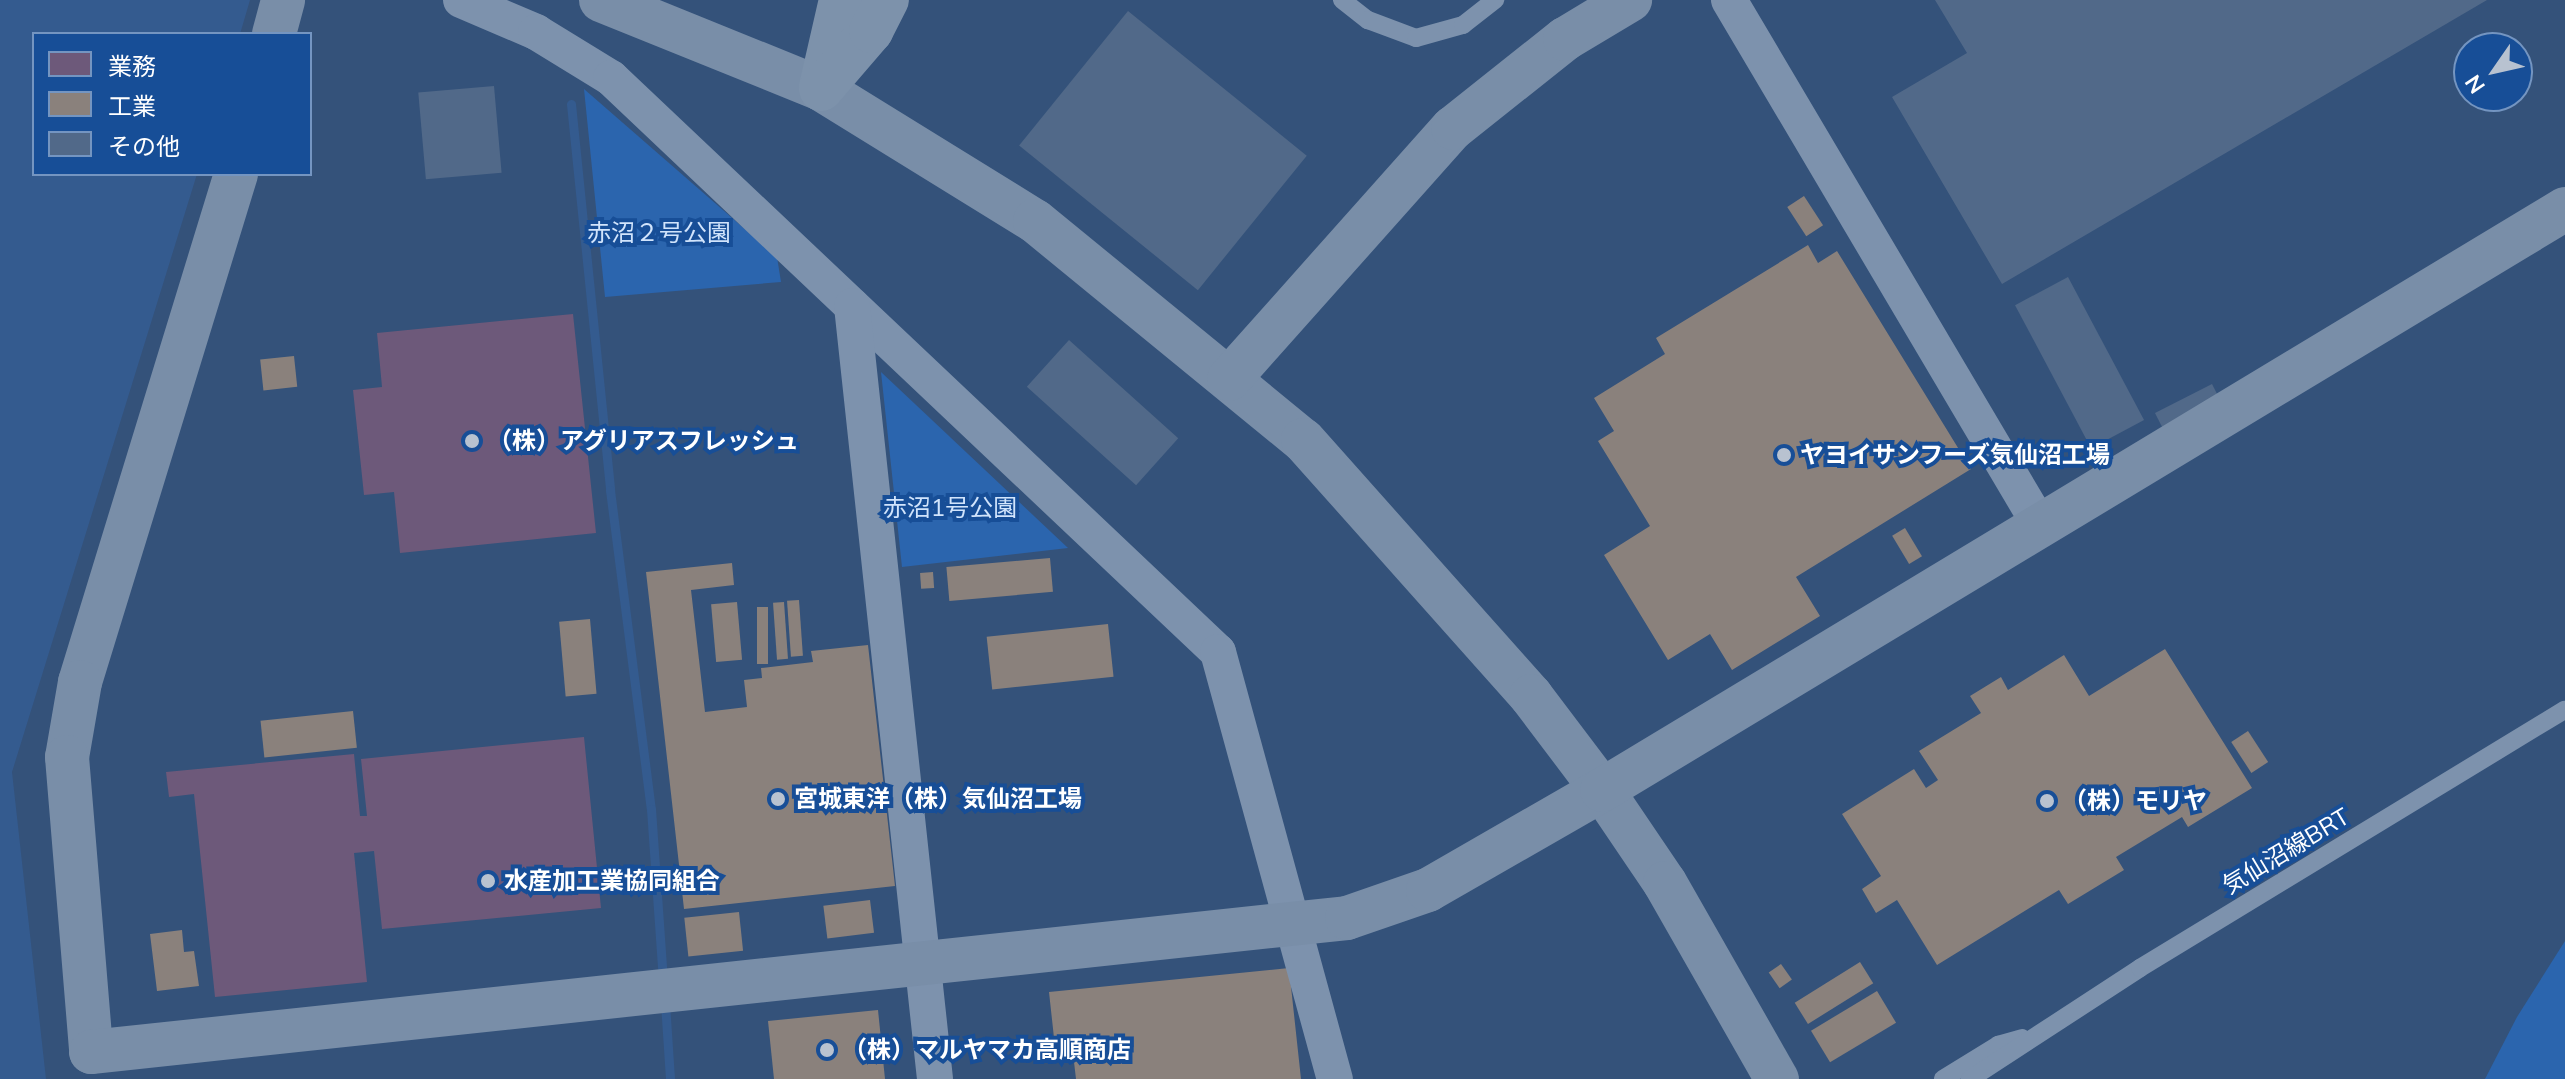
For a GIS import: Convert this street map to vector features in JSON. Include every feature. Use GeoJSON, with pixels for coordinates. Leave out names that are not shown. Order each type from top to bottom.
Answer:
{"type":"FeatureCollection","features":[{"type":"Feature","properties":{"kind":"highway"},"geometry":{"type":"LineString","coordinates":[[821,89],[841,0]]}},
{"type":"Feature","properties":{"kind":"highway"},"geometry":{"type":"LineString","coordinates":[[821,89],[871,31],[887,0]]}},
{"type":"Feature","properties":{"kind":"street"},"geometry":{"type":"LineString","coordinates":[[275,32],[283,0]]}},
{"type":"Feature","properties":{"kind":"street"},"geometry":{"type":"LineString","coordinates":[[461,0],[536,32],[611,78],[1218,652],[1335,1079]]}},
{"type":"Feature","properties":{"kind":"street"},"geometry":{"type":"LineString","coordinates":[[601,0],[821,89],[1035,221],[1303,440],[1531,696],[1602,790],[1665,883],[1777,1079]]}},
{"type":"Feature","properties":{"kind":"street"},"geometry":{"type":"LineString","coordinates":[[1229,379],[1453,128],[1565,39],[1630,0]]}},
{"type":"Feature","properties":{"kind":"street"},"geometry":{"type":"LineString","coordinates":[[1729,0],[2041,527]]}},
{"type":"Feature","properties":{"kind":"street"},"geometry":{"type":"LineString","coordinates":[[235,176],[80,682],[67,757],[93,1065],[642,993],[1347,918],[1428,890],[1602,790],[2565,209]]}},
{"type":"Feature","properties":{"kind":"street"},"geometry":{"type":"LineString","coordinates":[[852,306],[935,1079]]}},
{"type":"Feature","properties":{"kind":"lane"},"geometry":{"type":"LineString","coordinates":[[1342,0],[1368,20],[1416,38],[1463,25],[1495,0]]}},
{"type":"Feature","properties":{"kind":"lane","name":"気仙沼線BRT"},"geometry":{"type":"LineString","coordinates":[[1970,1079],[2032,1035],[2565,710]]}},
{"type":"Feature","properties":{"kind":"lane","name":"気仙沼線BRT"},"geometry":{"type":"LineString","coordinates":[[1943,1079],[1998,1045],[2032,1035]]}},
{"type":"Feature","properties":{"kind":"green space","name":"赤沼２号公園"},"geometry":{"type":"Polygon","coordinates":[[[584,89],[777,257],[781,282],[605,297],[584,89]]]}},
{"type":"Feature","properties":{"kind":"green space","name":"赤沼1号公園"},"geometry":{"type":"Polygon","coordinates":[[[881,372],[1068,548],[902,567],[881,372]]]}},
{"type":"Feature","properties":{"kind":"green space"},"geometry":{"type":"Polygon","coordinates":[[[2565,941],[2565,1079],[2485,1079],[2517,1017],[2565,941]]]}},
{"type":"Feature","properties":{"kind":"shaded area"},"geometry":{"type":"Polygon","coordinates":[[[0,0],[250,0],[241,32],[32,32],[32,176],[196,176],[12,772],[46,1079],[0,1079],[0,0]]]}},
{"type":"Feature","properties":{"kind":"building: 業務","name":"（株）アグリアスフレッシュ"},"geometry":{"type":"Polygon","coordinates":[[[573,314],[596,533],[400,553],[394,492],[364,495],[353,390],[382,387],[377,333],[573,314]]]}},
{"type":"Feature","properties":{"kind":"building: 業務","name":"水産加工業協同組合"},"geometry":{"type":"Polygon","coordinates":[[[584,737],[601,908],[382,929],[374,851],[354,853],[367,982],[215,997],[194,794],[169,797],[166,772],[354,754],[360,816],[367,816],[361,759],[584,737]]]}},
{"type":"Feature","properties":{"kind":"building: 工業"},"geometry":{"type":"Polygon","coordinates":[[[1804,196],[1823,225],[1806,236],[1787,207],[1804,196]]]}},
{"type":"Feature","properties":{"kind":"building: 工業","name":"ヤヨイサンフーズ気仙沼工場"},"geometry":{"type":"Polygon","coordinates":[[[1808,245],[1818,263],[1837,251],[1971,469],[1796,577],[1820,616],[1732,670],[1710,634],[1668,660],[1604,555],[1650,526],[1598,441],[1614,431],[1594,398],[1665,354],[1656,338],[1808,245]]]}},
{"type":"Feature","properties":{"kind":"building: 工業"},"geometry":{"type":"Polygon","coordinates":[[[294,356],[297,387],[263,390],[260,360],[294,356]]]}},
{"type":"Feature","properties":{"kind":"building: 工業"},"geometry":{"type":"Polygon","coordinates":[[[1905,528],[1922,556],[1909,564],[1892,536],[1905,528]]]}},
{"type":"Feature","properties":{"kind":"building: 工業"},"geometry":{"type":"Polygon","coordinates":[[[1050,558],[1053,592],[949,601],[946,567],[1050,558]]]}},
{"type":"Feature","properties":{"kind":"building: 工業","name":"宮城東洋（株）気仙沼工場"},"geometry":{"type":"Polygon","coordinates":[[[732,563],[734,585],[691,590],[705,712],[747,707],[744,680],[762,678],[761,668],[813,662],[811,651],[868,645],[895,886],[684,909],[646,572],[732,563]]]}},
{"type":"Feature","properties":{"kind":"building: 工業"},"geometry":{"type":"Polygon","coordinates":[[[933,572],[934,588],[921,589],[920,573],[933,572]]]}},
{"type":"Feature","properties":{"kind":"building: 工業"},"geometry":{"type":"Polygon","coordinates":[[[799,600],[803,656],[791,657],[787,601],[799,600]]]}},
{"type":"Feature","properties":{"kind":"building: 工業"},"geometry":{"type":"Polygon","coordinates":[[[737,602],[742,660],[716,662],[711,604],[737,602]]]}},
{"type":"Feature","properties":{"kind":"building: 工業"},"geometry":{"type":"Polygon","coordinates":[[[784,602],[788,659],[777,660],[773,603],[784,602]]]}},
{"type":"Feature","properties":{"kind":"building: 工業"},"geometry":{"type":"Polygon","coordinates":[[[757,607],[768,607],[768,664],[757,664],[757,607]]]}},
{"type":"Feature","properties":{"kind":"building: 工業"},"geometry":{"type":"Polygon","coordinates":[[[590,619],[597,694],[566,696],[559,622],[590,619]]]}},
{"type":"Feature","properties":{"kind":"building: 工業"},"geometry":{"type":"Polygon","coordinates":[[[1108,624],[1114,677],[992,689],[987,637],[1108,624]]]}},
{"type":"Feature","properties":{"kind":"building: 工業","name":"（株）モリヤ"},"geometry":{"type":"Polygon","coordinates":[[[2165,649],[2252,788],[2188,827],[2182,817],[2116,857],[2124,870],[2068,904],[2059,890],[1937,965],[1897,900],[1876,913],[1862,889],[1881,876],[1842,814],[1914,769],[1926,788],[1938,780],[1919,751],[1981,713],[1970,696],[2001,677],[2008,690],[2064,655],[2089,696],[2165,649]]]}},
{"type":"Feature","properties":{"kind":"building: 工業"},"geometry":{"type":"Polygon","coordinates":[[[353,711],[357,748],[264,758],[261,721],[353,711]]]}},
{"type":"Feature","properties":{"kind":"building: 工業"},"geometry":{"type":"Polygon","coordinates":[[[2248,731],[2268,762],[2251,773],[2231,742],[2248,731]]]}},
{"type":"Feature","properties":{"kind":"building: 工業"},"geometry":{"type":"Polygon","coordinates":[[[870,900],[874,933],[827,938],[823,906],[870,900]]]}},
{"type":"Feature","properties":{"kind":"building: 工業"},"geometry":{"type":"Polygon","coordinates":[[[739,912],[743,951],[688,957],[684,918],[739,912]]]}},
{"type":"Feature","properties":{"kind":"building: 工業"},"geometry":{"type":"Polygon","coordinates":[[[182,930],[184,952],[194,951],[199,986],[157,991],[150,934],[182,930]]]}},
{"type":"Feature","properties":{"kind":"building: 工業"},"geometry":{"type":"Polygon","coordinates":[[[1860,962],[1873,983],[1808,1024],[1795,1003],[1860,962]]]}},
{"type":"Feature","properties":{"kind":"building: 工業"},"geometry":{"type":"Polygon","coordinates":[[[1781,964],[1792,980],[1780,988],[1769,973],[1781,964]]]}},
{"type":"Feature","properties":{"kind":"building: 工業"},"geometry":{"type":"Polygon","coordinates":[[[1289,968],[1301,1079],[1076,1079],[1072,1045],[1055,1047],[1049,992],[1289,968]]]}},
{"type":"Feature","properties":{"kind":"building: 工業"},"geometry":{"type":"Polygon","coordinates":[[[1877,991],[1896,1023],[1830,1062],[1811,1031],[1877,991]]]}},
{"type":"Feature","properties":{"kind":"building: 工業","name":"（株）マルヤマカ高順商店"},"geometry":{"type":"Polygon","coordinates":[[[878,1010],[885,1079],[774,1079],[768,1021],[878,1010]]]}},
{"type":"Feature","properties":{"kind":"building: その他"},"geometry":{"type":"Polygon","coordinates":[[[1935,0],[2487,0],[2002,284],[1892,97],[1967,53],[1935,0]]]}},
{"type":"Feature","properties":{"kind":"building: その他"},"geometry":{"type":"Polygon","coordinates":[[[1128,11],[1307,156],[1198,290],[1019,145],[1128,11]]]}},
{"type":"Feature","properties":{"kind":"building: その他"},"geometry":{"type":"Polygon","coordinates":[[[494,86],[502,173],[426,179],[418,93],[494,86]]]}},
{"type":"Feature","properties":{"kind":"building: その他"},"geometry":{"type":"Polygon","coordinates":[[[2068,277],[2144,420],[2091,448],[2015,305],[2068,277]]]}},
{"type":"Feature","properties":{"kind":"building: その他"},"geometry":{"type":"Polygon","coordinates":[[[1069,340],[1178,438],[1136,485],[1027,387],[1069,340]]]}},
{"type":"Feature","properties":{"kind":"building: その他"},"geometry":{"type":"Polygon","coordinates":[[[2212,384],[2224,408],[2167,437],[2155,413],[2212,384]]]}},
{"type":"Feature","properties":{"kind":"waterway"},"geometry":{"type":"LineString","coordinates":[[571,104],[610,490],[651,809],[663,980]]}},
{"type":"Feature","properties":{"kind":"waterway"},"geometry":{"type":"LineString","coordinates":[[665,1003],[670,1079]]}},
{"type":"Feature","properties":{"kind":"place","name":"（株）アグリアスフレッシュ"},"geometry":{"type":"Point","coordinates":[472,441]}},
{"type":"Feature","properties":{"kind":"place","name":"ヤヨイサンフーズ気仙沼工場"},"geometry":{"type":"Point","coordinates":[1784,455]}},
{"type":"Feature","properties":{"kind":"place","name":"宮城東洋（株）気仙沼工場"},"geometry":{"type":"Point","coordinates":[778,799]}},
{"type":"Feature","properties":{"kind":"place","name":"（株）モリヤ"},"geometry":{"type":"Point","coordinates":[2047,801]}},
{"type":"Feature","properties":{"kind":"place","name":"水産加工業協同組合"},"geometry":{"type":"Point","coordinates":[488,881]}},
{"type":"Feature","properties":{"kind":"place","name":"（株）マルヤマカ高順商店"},"geometry":{"type":"Point","coordinates":[827,1050]}}]}
